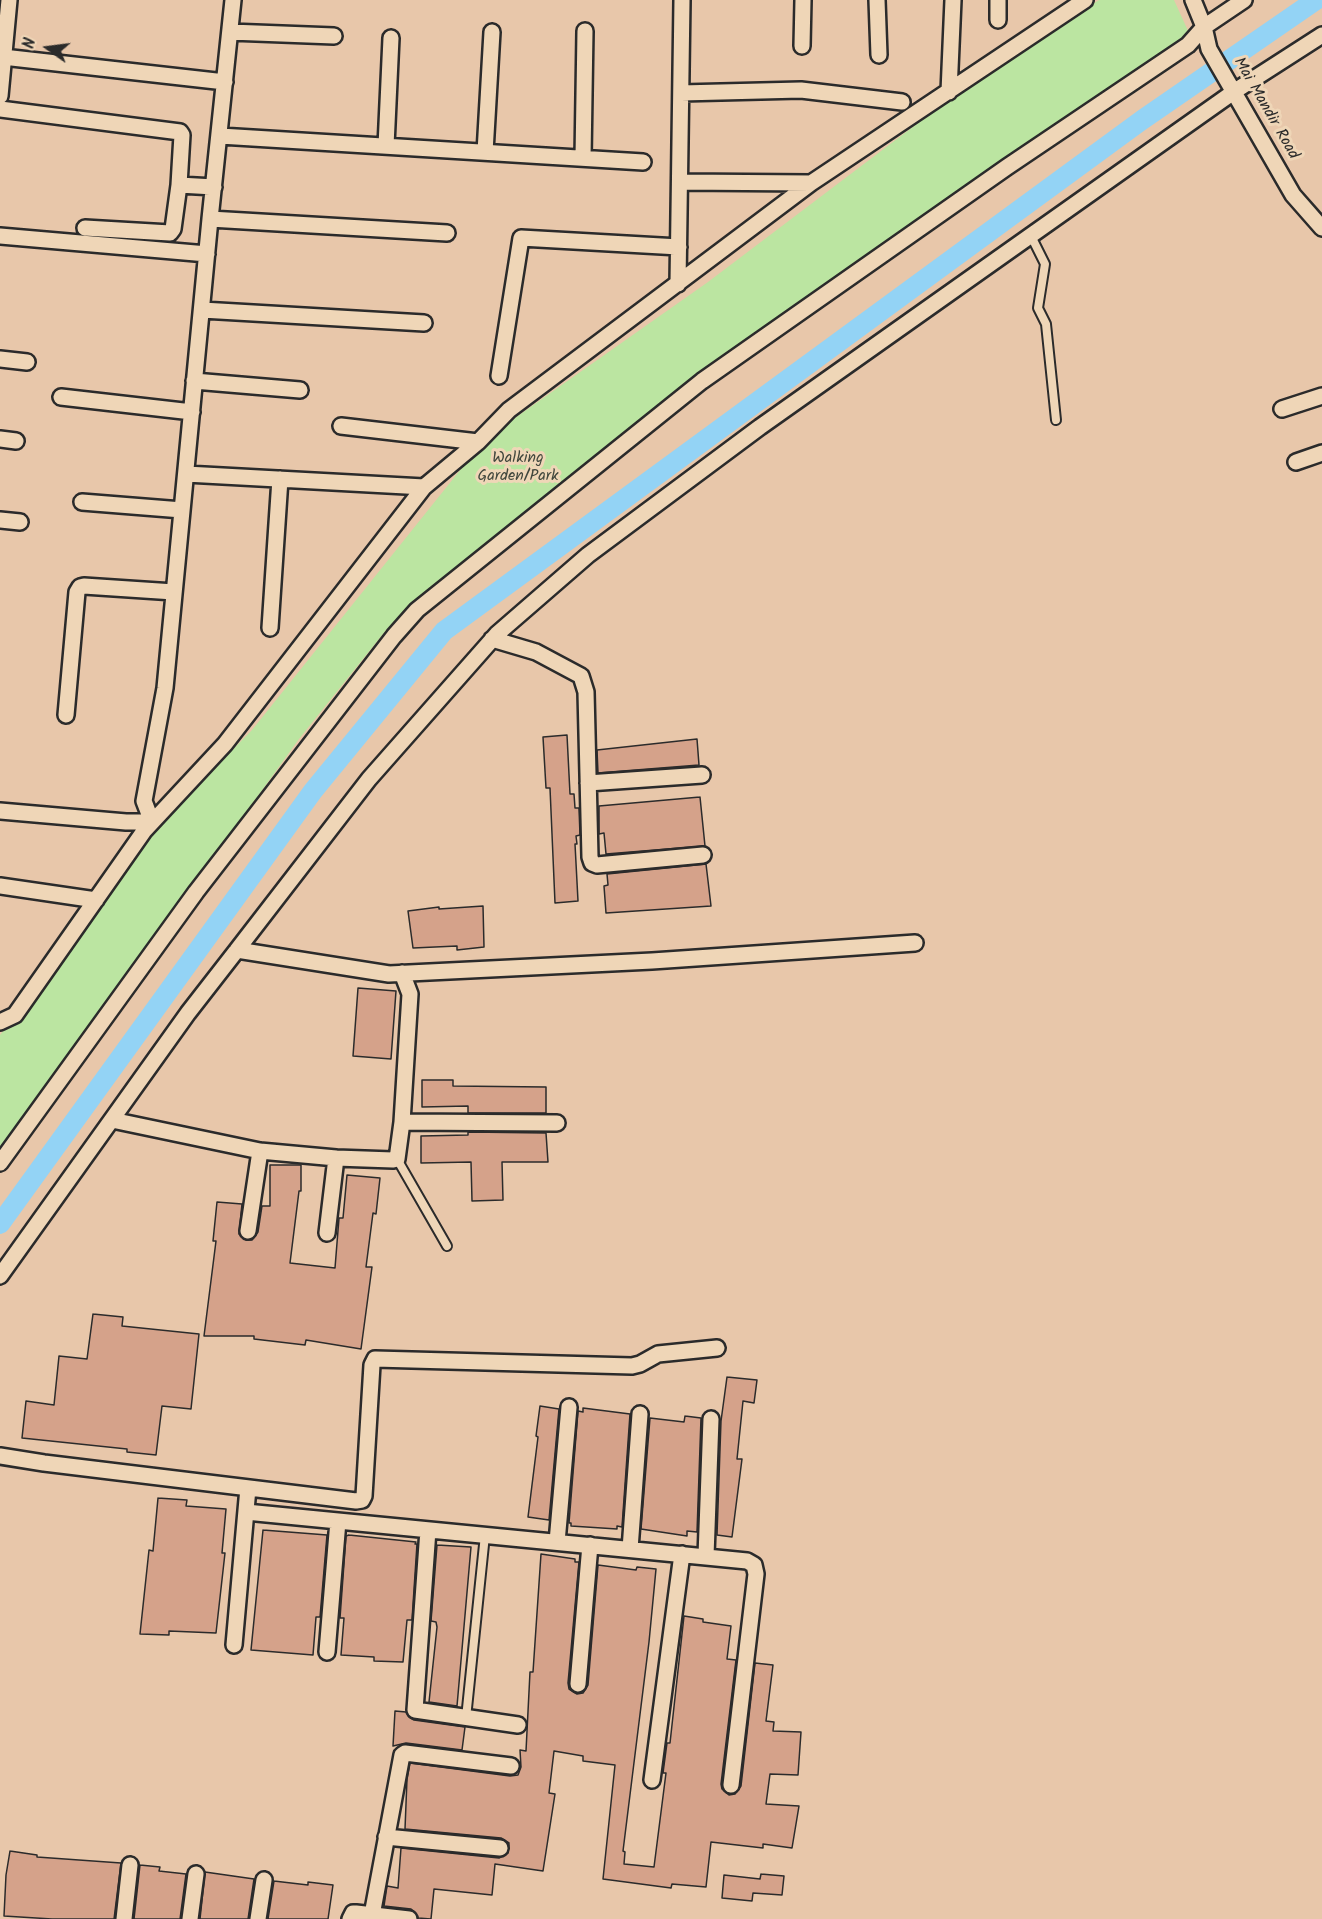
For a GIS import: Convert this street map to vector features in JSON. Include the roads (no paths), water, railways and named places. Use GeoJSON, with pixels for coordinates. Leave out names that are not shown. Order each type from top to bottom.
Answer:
{"type":"FeatureCollection","features":[{"type":"Feature","properties":{"kind":"street"},"geometry":{"type":"LineString","coordinates":[[0,96],[9,0]]}},
{"type":"Feature","properties":{"kind":"street"},"geometry":{"type":"LineString","coordinates":[[152,822],[144,801],[165,688],[210,219],[234,0]]}},
{"type":"Feature","properties":{"kind":"street"},"geometry":{"type":"LineString","coordinates":[[678,284],[682,0]]}},
{"type":"Feature","properties":{"kind":"street"},"geometry":{"type":"LineString","coordinates":[[802,46],[803,0]]}},
{"type":"Feature","properties":{"kind":"street"},"geometry":{"type":"LineString","coordinates":[[877,0],[879,55]]}},
{"type":"Feature","properties":{"kind":"street"},"geometry":{"type":"LineString","coordinates":[[949,92],[953,0]]}},
{"type":"Feature","properties":{"kind":"street"},"geometry":{"type":"LineString","coordinates":[[998,0],[998,20]]}},
{"type":"Feature","properties":{"kind":"street"},"geometry":{"type":"LineString","coordinates":[[0,1022],[15,1015],[144,831],[225,744],[424,487],[478,442],[509,410],[811,183],[1085,0]]}},
{"type":"Feature","properties":{"kind":"street","name":"Mai Mandir Road"},"geometry":{"type":"LineString","coordinates":[[1193,0],[1204,27],[1209,49],[1293,195],[1322,228]]}},
{"type":"Feature","properties":{"kind":"street"},"geometry":{"type":"LineString","coordinates":[[0,1163],[196,892],[394,636],[417,610],[702,381],[1006,167],[1188,45],[1204,27],[1244,0]]}},
{"type":"Feature","properties":{"kind":"street"},"geometry":{"type":"LineString","coordinates":[[583,158],[585,31]]}},
{"type":"Feature","properties":{"kind":"street"},"geometry":{"type":"LineString","coordinates":[[485,152],[492,32]]}},
{"type":"Feature","properties":{"kind":"street"},"geometry":{"type":"LineString","coordinates":[[231,33],[334,36]]}},
{"type":"Feature","properties":{"kind":"street"},"geometry":{"type":"LineString","coordinates":[[0,1276],[188,1013],[369,779],[492,639],[588,555],[760,427],[1235,92],[1322,35]]}},
{"type":"Feature","properties":{"kind":"street"},"geometry":{"type":"LineString","coordinates":[[386,146],[391,38]]}},
{"type":"Feature","properties":{"kind":"street"},"geometry":{"type":"LineString","coordinates":[[3,57],[225,82]]}},
{"type":"Feature","properties":{"kind":"street"},"geometry":{"type":"LineString","coordinates":[[681,93],[801,90],[902,102]]}},
{"type":"Feature","properties":{"kind":"street"},"geometry":{"type":"LineString","coordinates":[[0,109],[176,130],[182,135],[179,185],[170,234],[84,228]]}},
{"type":"Feature","properties":{"kind":"street"},"geometry":{"type":"LineString","coordinates":[[220,136],[643,162]]}},
{"type":"Feature","properties":{"kind":"street"},"geometry":{"type":"LineString","coordinates":[[680,182],[811,183]]}},
{"type":"Feature","properties":{"kind":"street"},"geometry":{"type":"LineString","coordinates":[[179,185],[214,188]]}},
{"type":"Feature","properties":{"kind":"street"},"geometry":{"type":"LineString","coordinates":[[210,219],[447,233]]}},
{"type":"Feature","properties":{"kind":"street"},"geometry":{"type":"LineString","coordinates":[[0,236],[207,254]]}},
{"type":"Feature","properties":{"kind":"street"},"geometry":{"type":"LineString","coordinates":[[499,376],[521,238],[679,247]]}},
{"type":"Feature","properties":{"kind":"street"},"geometry":{"type":"LineString","coordinates":[[202,310],[424,323]]}},
{"type":"Feature","properties":{"kind":"street"},"geometry":{"type":"LineString","coordinates":[[0,359],[27,362]]}},
{"type":"Feature","properties":{"kind":"street"},"geometry":{"type":"LineString","coordinates":[[194,381],[300,390]]}},
{"type":"Feature","properties":{"kind":"street"},"geometry":{"type":"LineString","coordinates":[[1282,410],[1322,396]]}},
{"type":"Feature","properties":{"kind":"street"},"geometry":{"type":"LineString","coordinates":[[61,397],[192,412]]}},
{"type":"Feature","properties":{"kind":"street"},"geometry":{"type":"LineString","coordinates":[[341,426],[478,442]]}},
{"type":"Feature","properties":{"kind":"street"},"geometry":{"type":"LineString","coordinates":[[1296,462],[1322,453]]}},
{"type":"Feature","properties":{"kind":"street"},"geometry":{"type":"LineString","coordinates":[[186,474],[424,487]]}},
{"type":"Feature","properties":{"kind":"street"},"geometry":{"type":"LineString","coordinates":[[270,628],[280,479]]}},
{"type":"Feature","properties":{"kind":"street"},"geometry":{"type":"LineString","coordinates":[[82,502],[182,510]]}},
{"type":"Feature","properties":{"kind":"street"},"geometry":{"type":"LineString","coordinates":[[0,520],[21,522]]}},
{"type":"Feature","properties":{"kind":"street"},"geometry":{"type":"LineString","coordinates":[[66,715],[77,592],[80,587],[174,592]]}},
{"type":"Feature","properties":{"kind":"street"},"geometry":{"type":"LineString","coordinates":[[492,639],[536,652],[581,676],[586,692],[590,858],[592,863],[597,865],[703,855]]}},
{"type":"Feature","properties":{"kind":"street"},"geometry":{"type":"LineString","coordinates":[[588,783],[702,775]]}},
{"type":"Feature","properties":{"kind":"street"},"geometry":{"type":"LineString","coordinates":[[0,811],[126,822],[152,822]]}},
{"type":"Feature","properties":{"kind":"street"},"geometry":{"type":"LineString","coordinates":[[0,886],[96,900]]}},
{"type":"Feature","properties":{"kind":"street"},"geometry":{"type":"LineString","coordinates":[[237,950],[373,972],[402,973],[652,961],[915,943]]}},
{"type":"Feature","properties":{"kind":"street"},"geometry":{"type":"LineString","coordinates":[[112,1120],[260,1151],[336,1158],[398,1159],[410,994],[402,973]]}},
{"type":"Feature","properties":{"kind":"street"},"geometry":{"type":"LineString","coordinates":[[402,1122],[556,1123]]}},
{"type":"Feature","properties":{"kind":"street"},"geometry":{"type":"LineString","coordinates":[[248,1231],[260,1151]]}},
{"type":"Feature","properties":{"kind":"street"},"geometry":{"type":"LineString","coordinates":[[327,1233],[336,1158]]}},
{"type":"Feature","properties":{"kind":"street"},"geometry":{"type":"LineString","coordinates":[[0,1456],[356,1501],[362,1500],[364,1496],[372,1365],[375,1359],[632,1366],[658,1354],[717,1348]]}},
{"type":"Feature","properties":{"kind":"street"},"geometry":{"type":"LineString","coordinates":[[557,1542],[569,1407]]}},
{"type":"Feature","properties":{"kind":"street"},"geometry":{"type":"LineString","coordinates":[[630,1549],[640,1414]]}},
{"type":"Feature","properties":{"kind":"street"},"geometry":{"type":"LineString","coordinates":[[706,1556],[711,1419]]}},
{"type":"Feature","properties":{"kind":"street"},"geometry":{"type":"LineString","coordinates":[[234,1645],[248,1488]]}},
{"type":"Feature","properties":{"kind":"street"},"geometry":{"type":"LineString","coordinates":[[246,1512],[747,1561],[754,1565],[756,1574],[731,1785]]}},
{"type":"Feature","properties":{"kind":"street"},"geometry":{"type":"LineString","coordinates":[[327,1652],[338,1521]]}},
{"type":"Feature","properties":{"kind":"street"},"geometry":{"type":"LineString","coordinates":[[428,1530],[415,1710],[518,1725]]}},
{"type":"Feature","properties":{"kind":"street"},"geometry":{"type":"LineString","coordinates":[[578,1684],[590,1545]]}},
{"type":"Feature","properties":{"kind":"street"},"geometry":{"type":"LineString","coordinates":[[652,1779],[682,1554]]}},
{"type":"Feature","properties":{"kind":"street"},"geometry":{"type":"LineString","coordinates":[[372,1915],[402,1755],[405,1753],[511,1766]]}},
{"type":"Feature","properties":{"kind":"street"},"geometry":{"type":"LineString","coordinates":[[386,1837],[500,1848]]}},
{"type":"Feature","properties":{"kind":"street"},"geometry":{"type":"LineString","coordinates":[[124,1919],[130,1865]]}},
{"type":"Feature","properties":{"kind":"street"},"geometry":{"type":"LineString","coordinates":[[190,1919],[196,1874]]}},
{"type":"Feature","properties":{"kind":"street"},"geometry":{"type":"LineString","coordinates":[[258,1919],[264,1880]]}},
{"type":"Feature","properties":{"kind":"street"},"geometry":{"type":"LineString","coordinates":[[350,1919],[352,1913],[409,1919]]}},
{"type":"Feature","properties":{"kind":"lane"},"geometry":{"type":"LineString","coordinates":[[1031,236],[1045,264],[1038,308],[1046,324],[1056,420]]}},
{"type":"Feature","properties":{"kind":"lane"},"geometry":{"type":"LineString","coordinates":[[398,1159],[447,1246]]}},
{"type":"Feature","properties":{"kind":"lane"},"geometry":{"type":"LineString","coordinates":[[466,1718],[485,1535]]}},
{"type":"Feature","properties":{"kind":"waterway"},"geometry":{"type":"LineString","coordinates":[[0,1224],[313,791],[444,631],[1142,120],[1316,0]]}},
{"type":"Feature","properties":{"kind":"park label","name":"Walking Garden/Park"},"geometry":{"type":"Point","coordinates":[518,468]}}]}
